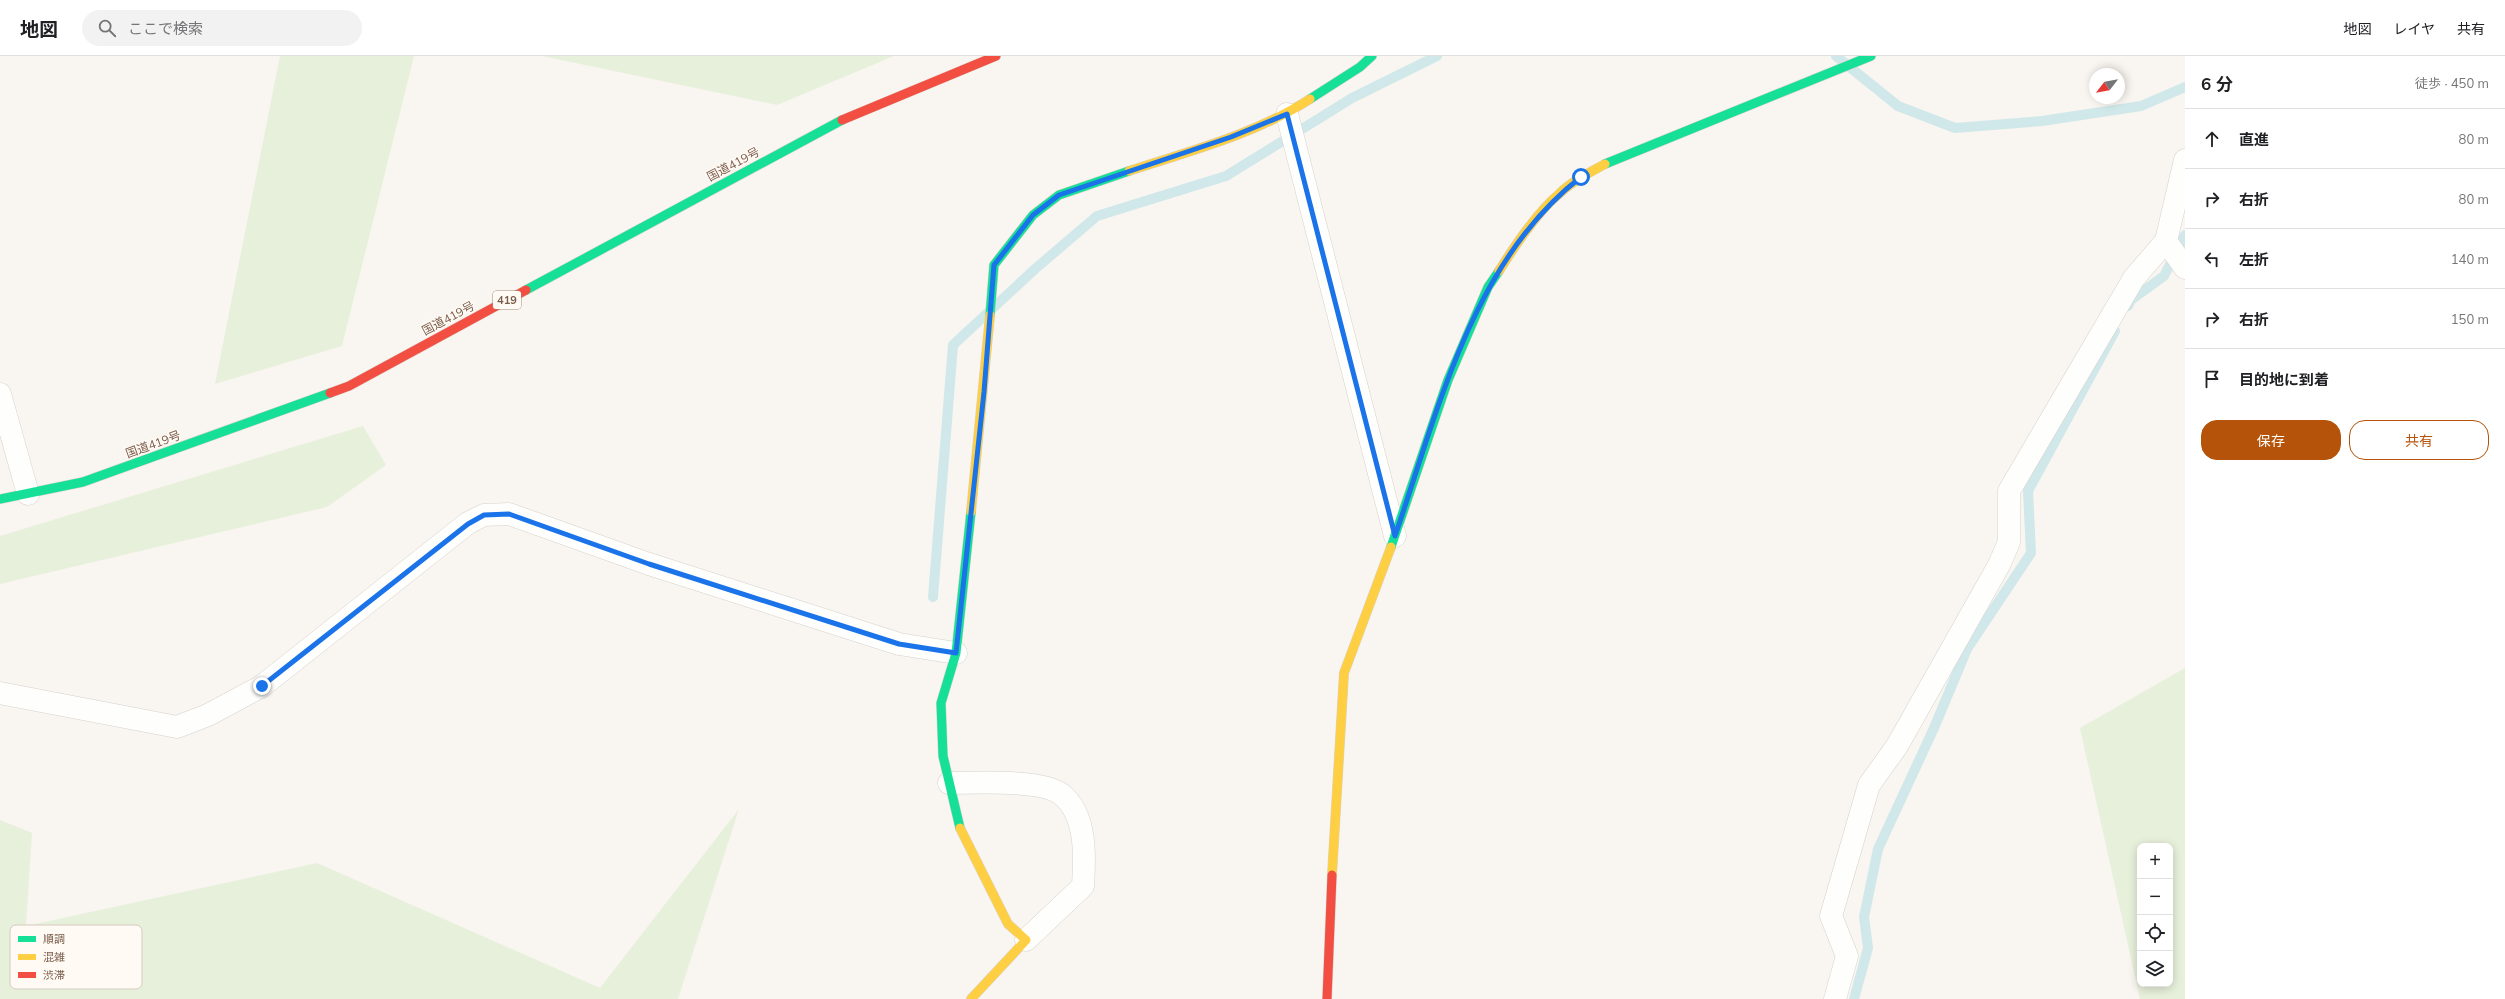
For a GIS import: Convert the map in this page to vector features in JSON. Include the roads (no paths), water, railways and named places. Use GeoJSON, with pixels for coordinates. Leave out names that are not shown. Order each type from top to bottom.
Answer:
{"type":"FeatureCollection","features":[{"type":"Feature","properties":{"kind":"main road","name":"国道419号"},"geometry":{"type":"LineString","coordinates":[[0,500],[83,482],[349,386],[838,122],[996,56]]}},
{"type":"Feature","properties":{"kind":"main road"},"geometry":{"type":"LineString","coordinates":[[972,999],[980,987],[1026,940],[1008,924],[959,826],[943,756],[941,703],[956,653],[984,392],[994,265],[1033,215],[1059,195],[1231,137],[1287,114],[1360,68],[1372,56]]}},
{"type":"Feature","properties":{"kind":"main road"},"geometry":{"type":"LineString","coordinates":[[1327,999],[1330,910],[1344,673],[1395,536],[1448,380],[1488,287],[1514,246],[1558,194],[1581,177],[1614,160],[1871,56]]}},
{"type":"Feature","properties":{"kind":"street"},"geometry":{"type":"LineString","coordinates":[[1287,114],[1395,536]]}},
{"type":"Feature","properties":{"kind":"street"},"geometry":{"type":"LineString","coordinates":[[1835,999],[1847,956],[1832,916],[1869,785],[1897,746],[1999,565],[2009,542],[2009,491],[2134,278],[2166,241],[2185,160]]}},
{"type":"Feature","properties":{"kind":"street"},"geometry":{"type":"LineString","coordinates":[[2166,241],[2185,268]]}},
{"type":"Feature","properties":{"kind":"street"},"geometry":{"type":"LineString","coordinates":[[0,394],[28,494]]}},
{"type":"Feature","properties":{"kind":"street"},"geometry":{"type":"LineString","coordinates":[[0,693],[177,727],[208,715],[262,686],[468,524],[484,515],[509,514],[649,564],[899,644],[956,653]]}},
{"type":"Feature","properties":{"kind":"street"},"geometry":{"type":"LineString","coordinates":[[949,783],[1039,785],[1061,794],[1078,816],[1085,853],[1083,886],[1026,940]]}},
{"type":"Feature","properties":{"kind":"waterway"},"geometry":{"type":"LineString","coordinates":[[933,597],[953,345],[1035,269],[1097,216],[1226,176],[1352,98],[1437,56]]}},
{"type":"Feature","properties":{"kind":"waterway"},"geometry":{"type":"LineString","coordinates":[[1836,56],[1898,106],[1955,128],[2042,121],[2141,106],[2185,87]]}},
{"type":"Feature","properties":{"kind":"waterway"},"geometry":{"type":"LineString","coordinates":[[2128,306],[2131,300],[2164,276],[2185,235]]}},
{"type":"Feature","properties":{"kind":"waterway"},"geometry":{"type":"LineString","coordinates":[[1854,999],[1868,948],[1864,917],[1878,849],[1934,728],[1967,649],[2031,553],[2028,491],[2115,331]]}}]}
